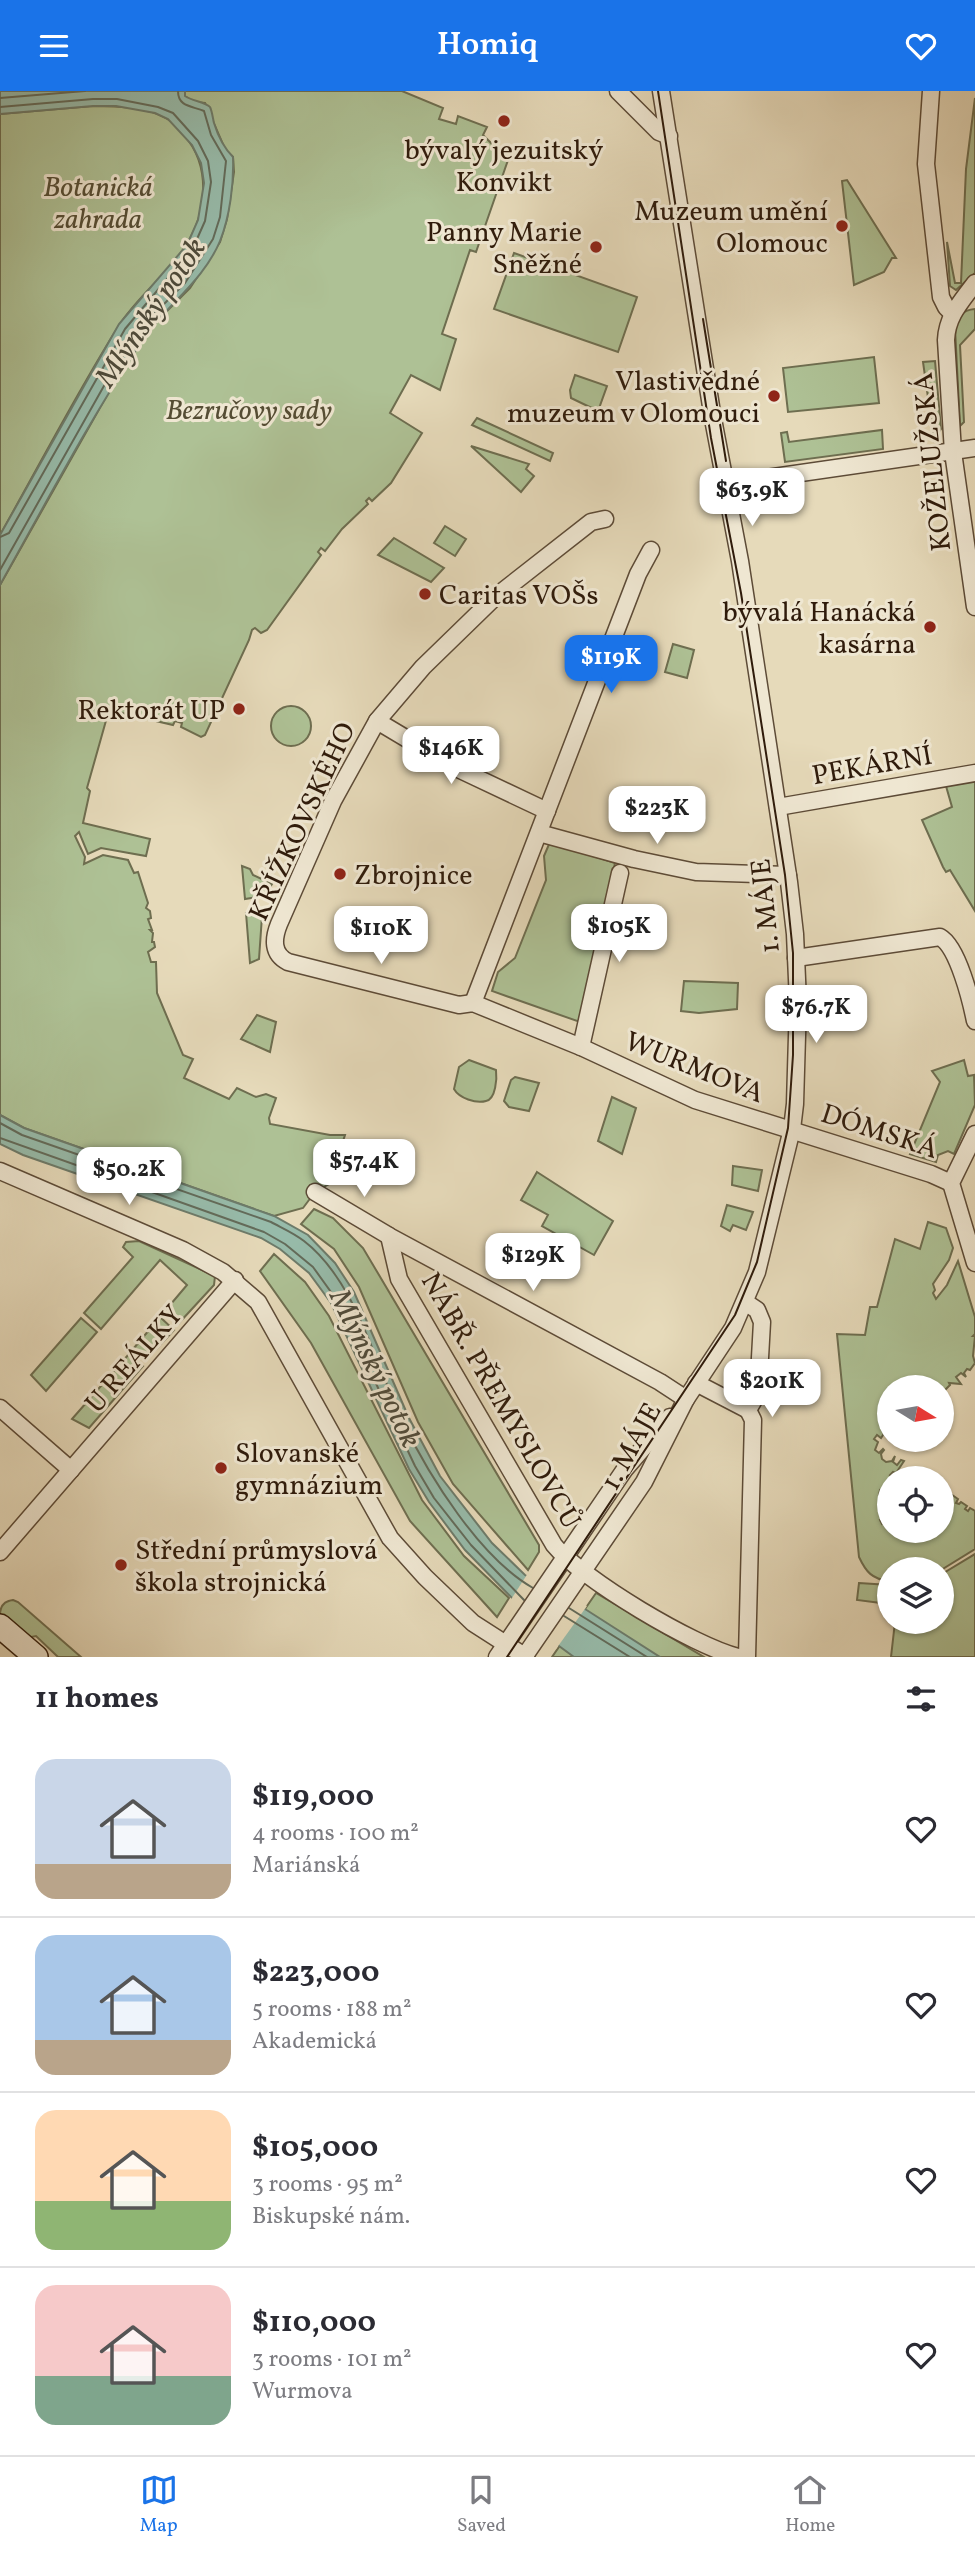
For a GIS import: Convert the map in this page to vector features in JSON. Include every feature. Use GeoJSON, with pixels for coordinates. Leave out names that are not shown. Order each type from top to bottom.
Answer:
{"type":"FeatureCollection","features":[{"type":"Feature","properties":{"kind":"street"},"geometry":{"type":"LineString","coordinates":[[618,91],[659,132],[669,136]]}},
{"type":"Feature","properties":{"kind":"street","name":"1. MÁJE"},"geometry":{"type":"LineString","coordinates":[[527,1654],[644,1482],[686,1399],[733,1328],[762,1257],[792,1129],[798,1051],[796,958],[788,875],[746,597],[724,484],[661,91]]}},
{"type":"Feature","properties":{"kind":"street"},"geometry":{"type":"LineString","coordinates":[[930,91],[927,129],[928,184],[941,297],[952,313]]}},
{"type":"Feature","properties":{"kind":"street","name":"KOŽELUŽSKÁ"},"geometry":{"type":"LineString","coordinates":[[975,283],[952,313],[947,325],[946,340],[953,451],[975,607]]}},
{"type":"Feature","properties":{"kind":"street"},"geometry":{"type":"LineString","coordinates":[[724,484],[975,448]]}},
{"type":"Feature","properties":{"kind":"street","name":"KŘÍŽKOVSKÉHO"},"geometry":{"type":"LineString","coordinates":[[473,1003],[459,1005],[288,962],[279,956],[275,943],[279,924],[334,801],[377,721],[423,667],[494,598],[591,522],[605,519]]}},
{"type":"Feature","properties":{"kind":"street"},"geometry":{"type":"LineString","coordinates":[[473,1003],[642,566],[651,550]]}},
{"type":"Feature","properties":{"kind":"street"},"geometry":{"type":"LineString","coordinates":[[377,721],[454,767],[547,811]]}},
{"type":"Feature","properties":{"kind":"street","name":"PEKÁRNÍ"},"geometry":{"type":"LineString","coordinates":[[778,807],[975,773]]}},
{"type":"Feature","properties":{"kind":"street"},"geometry":{"type":"LineString","coordinates":[[539,833],[634,859],[696,872],[788,875]]}},
{"type":"Feature","properties":{"kind":"street"},"geometry":{"type":"LineString","coordinates":[[581,1047],[621,873]]}},
{"type":"Feature","properties":{"kind":"street"},"geometry":{"type":"LineString","coordinates":[[796,958],[940,937],[946,940],[954,956],[975,1021]]}},
{"type":"Feature","properties":{"kind":"street","name":"WURMOVA"},"geometry":{"type":"LineString","coordinates":[[473,1003],[581,1047],[695,1100],[792,1129]]}},
{"type":"Feature","properties":{"kind":"street","name":"DÓMSKÁ"},"geometry":{"type":"LineString","coordinates":[[792,1129],[951,1183]]}},
{"type":"Feature","properties":{"kind":"street"},"geometry":{"type":"LineString","coordinates":[[975,1134],[951,1183],[975,1263]]}},
{"type":"Feature","properties":{"kind":"street"},"geometry":{"type":"LineString","coordinates":[[0,1171],[183,1249],[235,1280],[265,1312],[390,1538],[473,1623],[505,1645],[527,1654]]}},
{"type":"Feature","properties":{"kind":"street"},"geometry":{"type":"LineString","coordinates":[[315,1192],[389,1236],[660,1382],[686,1399]]}},
{"type":"Feature","properties":{"kind":"street","name":"NÁBŘ. PŘEMYSLOVCŮ"},"geometry":{"type":"LineString","coordinates":[[389,1236],[399,1279],[562,1562],[580,1576],[681,1632],[738,1657]]}},
{"type":"Feature","properties":{"kind":"street","name":"U REÁLKY"},"geometry":{"type":"LineString","coordinates":[[0,1552],[235,1280]]}},
{"type":"Feature","properties":{"kind":"street"},"geometry":{"type":"LineString","coordinates":[[745,1303],[757,1310],[762,1322],[758,1393],[748,1410]]}},
{"type":"Feature","properties":{"kind":"street"},"geometry":{"type":"LineString","coordinates":[[696,1383],[748,1410],[754,1420],[747,1657]]}},
{"type":"Feature","properties":{"kind":"street","name":"1. MÁJE"},"geometry":{"type":"LineString","coordinates":[[505,1645],[625,1469],[686,1399]]}},
{"type":"Feature","properties":{"kind":"street"},"geometry":{"type":"LineString","coordinates":[[0,1408],[71,1469]]}},
{"type":"Feature","properties":{"kind":"street"},"geometry":{"type":"LineString","coordinates":[[0,1626],[36,1657]]}},
{"type":"Feature","properties":{"kind":"green space","name":"Bezručovy sady"},"geometry":{"type":"Polygon","coordinates":[[[185,91],[402,91],[443,108],[439,119],[456,124],[458,116],[487,127],[483,135],[508,160],[476,252],[470,250],[442,334],[456,339],[440,390],[411,375],[390,413],[422,433],[391,483],[372,501],[369,498],[366,501],[368,504],[342,529],[325,551],[321,548],[318,552],[321,555],[267,630],[261,633],[255,628],[252,630],[205,735],[201,737],[175,721],[173,725],[109,710],[87,788],[90,791],[83,823],[150,839],[146,856],[101,848],[88,854],[79,832],[75,836],[85,857],[84,864],[103,855],[128,860],[134,873],[138,872],[148,903],[146,908],[150,911],[151,918],[148,919],[155,947],[148,952],[151,962],[156,962],[157,993],[183,1055],[193,1059],[184,1078],[229,1099],[237,1088],[256,1097],[266,1094],[276,1098],[269,1118],[270,1124],[330,1135],[345,1135],[329,1184],[315,1192],[303,1208],[274,1216],[24,1128],[0,1115],[0,585],[115,381],[152,326],[190,288],[220,242],[227,219],[234,172],[233,157],[225,149],[205,103],[193,102],[185,96],[185,91]]]}},
{"type":"Feature","properties":{"kind":"green space"},"geometry":{"type":"Polygon","coordinates":[[[975,98],[975,273],[956,290],[950,286],[947,242],[955,283],[961,283],[966,169],[975,98]]]}},
{"type":"Feature","properties":{"kind":"green space","name":"Botanická zahrada"},"geometry":{"type":"Polygon","coordinates":[[[93,106],[140,109],[158,114],[174,124],[185,136],[199,161],[202,204],[186,245],[118,327],[0,535],[0,114],[93,106]]]}},
{"type":"Feature","properties":{"kind":"green space"},"geometry":{"type":"Polygon","coordinates":[[[847,180],[896,258],[892,258],[884,272],[854,285],[842,181],[847,180]]]}},
{"type":"Feature","properties":{"kind":"green space"},"geometry":{"type":"Polygon","coordinates":[[[514,253],[637,297],[618,352],[494,309],[514,253]]]}},
{"type":"Feature","properties":{"kind":"green space"},"geometry":{"type":"Polygon","coordinates":[[[975,309],[975,329],[960,345],[964,422],[960,426],[955,328],[962,314],[975,309]]]}},
{"type":"Feature","properties":{"kind":"green space"},"geometry":{"type":"Polygon","coordinates":[[[874,357],[879,403],[788,412],[783,368],[874,357]]]}},
{"type":"Feature","properties":{"kind":"green space"},"geometry":{"type":"Polygon","coordinates":[[[935,361],[941,429],[934,440],[923,362],[935,361]]]}},
{"type":"Feature","properties":{"kind":"green space"},"geometry":{"type":"Polygon","coordinates":[[[575,375],[607,386],[598,411],[571,398],[570,390],[575,375]]]}},
{"type":"Feature","properties":{"kind":"green space"},"geometry":{"type":"Polygon","coordinates":[[[477,418],[553,453],[550,461],[472,425],[477,418]]]}},
{"type":"Feature","properties":{"kind":"green space"},"geometry":{"type":"Polygon","coordinates":[[[882,430],[883,449],[785,462],[781,433],[787,432],[789,442],[882,430]]]}},
{"type":"Feature","properties":{"kind":"green space"},"geometry":{"type":"Polygon","coordinates":[[[471,446],[529,464],[526,469],[534,476],[521,492],[471,446]]]}},
{"type":"Feature","properties":{"kind":"green space"},"geometry":{"type":"Polygon","coordinates":[[[445,526],[466,539],[455,556],[434,543],[445,526]]]}},
{"type":"Feature","properties":{"kind":"green space"},"geometry":{"type":"Polygon","coordinates":[[[394,538],[444,568],[431,582],[378,555],[394,538]]]}},
{"type":"Feature","properties":{"kind":"green space"},"geometry":{"type":"Polygon","coordinates":[[[673,644],[694,650],[687,678],[665,672],[673,644]]]}},
{"type":"Feature","properties":{"kind":"green space"},"geometry":{"type":"Polygon","coordinates":[[[291,706],[299,707],[305,712],[310,718],[310,734],[305,740],[299,745],[291,746],[283,745],[277,740],[272,734],[271,726],[272,718],[277,712],[283,707],[291,706]]]}},
{"type":"Feature","properties":{"kind":"green space"},"geometry":{"type":"Polygon","coordinates":[[[975,781],[975,911],[950,870],[946,872],[943,867],[922,820],[952,807],[946,786],[975,781]]]}},
{"type":"Feature","properties":{"kind":"green space"},"geometry":{"type":"Polygon","coordinates":[[[550,842],[615,863],[580,1022],[492,991],[498,972],[515,958],[546,880],[544,856],[550,842]]]}},
{"type":"Feature","properties":{"kind":"green space"},"geometry":{"type":"Polygon","coordinates":[[[242,866],[272,884],[265,896],[245,899],[242,866]]]}},
{"type":"Feature","properties":{"kind":"green space"},"geometry":{"type":"Polygon","coordinates":[[[260,912],[259,959],[250,963],[246,913],[260,912]]]}},
{"type":"Feature","properties":{"kind":"green space"},"geometry":{"type":"Polygon","coordinates":[[[684,981],[738,983],[737,1009],[699,1013],[681,1011],[684,981]]]}},
{"type":"Feature","properties":{"kind":"green space"},"geometry":{"type":"Polygon","coordinates":[[[257,1015],[276,1022],[270,1052],[241,1039],[257,1015]]]}},
{"type":"Feature","properties":{"kind":"green space"},"geometry":{"type":"Polygon","coordinates":[[[469,1060],[496,1070],[494,1092],[486,1101],[468,1100],[454,1089],[459,1067],[469,1060]]]}},
{"type":"Feature","properties":{"kind":"green space"},"geometry":{"type":"Polygon","coordinates":[[[964,1060],[968,1076],[974,1075],[975,1105],[954,1154],[948,1151],[938,1155],[936,1162],[910,1154],[940,1082],[932,1071],[964,1060]]]}},
{"type":"Feature","properties":{"kind":"green space"},"geometry":{"type":"Polygon","coordinates":[[[515,1077],[539,1083],[529,1111],[509,1107],[504,1101],[511,1080],[515,1077]]]}},
{"type":"Feature","properties":{"kind":"green space"},"geometry":{"type":"Polygon","coordinates":[[[612,1097],[636,1108],[622,1154],[598,1141],[612,1097]]]}},
{"type":"Feature","properties":{"kind":"green space"},"geometry":{"type":"Polygon","coordinates":[[[733,1166],[762,1170],[758,1191],[732,1185],[733,1166]]]}},
{"type":"Feature","properties":{"kind":"green space"},"geometry":{"type":"Polygon","coordinates":[[[537,1172],[613,1221],[594,1255],[542,1226],[548,1215],[521,1200],[537,1172]]]}},
{"type":"Feature","properties":{"kind":"green space"},"geometry":{"type":"Polygon","coordinates":[[[727,1205],[753,1212],[746,1230],[733,1225],[730,1231],[721,1226],[727,1205]]]}},
{"type":"Feature","properties":{"kind":"green space"},"geometry":{"type":"Polygon","coordinates":[[[314,1209],[333,1218],[363,1248],[539,1545],[539,1552],[528,1570],[453,1484],[418,1422],[359,1287],[334,1249],[301,1224],[314,1209]]]}},
{"type":"Feature","properties":{"kind":"green space"},"geometry":{"type":"Polygon","coordinates":[[[928,1222],[946,1228],[953,1248],[949,1260],[933,1284],[933,1293],[936,1299],[947,1285],[958,1261],[975,1317],[975,1363],[964,1373],[966,1377],[961,1373],[956,1377],[961,1384],[954,1383],[954,1375],[877,1375],[875,1450],[882,1453],[882,1459],[886,1462],[892,1461],[895,1456],[893,1462],[897,1465],[901,1460],[904,1461],[901,1466],[877,1466],[877,1543],[954,1543],[954,1496],[958,1499],[956,1503],[961,1502],[967,1506],[965,1509],[968,1511],[970,1508],[975,1511],[975,1549],[954,1562],[954,1557],[877,1557],[877,1578],[864,1567],[859,1557],[837,1334],[865,1335],[870,1307],[877,1307],[895,1239],[920,1249],[928,1222]]]}},
{"type":"Feature","properties":{"kind":"green space"},"geometry":{"type":"Polygon","coordinates":[[[139,1241],[215,1276],[214,1285],[179,1323],[165,1311],[187,1285],[160,1260],[101,1329],[84,1313],[133,1257],[123,1247],[126,1242],[139,1241]]]}},
{"type":"Feature","properties":{"kind":"green space"},"geometry":{"type":"Polygon","coordinates":[[[274,1254],[305,1282],[329,1316],[422,1500],[464,1556],[509,1598],[497,1617],[410,1521],[311,1343],[260,1271],[274,1254]]]}},
{"type":"Feature","properties":{"kind":"green space"},"geometry":{"type":"Polygon","coordinates":[[[160,1317],[174,1330],[147,1359],[134,1348],[160,1317]]]}},
{"type":"Feature","properties":{"kind":"green space"},"geometry":{"type":"Polygon","coordinates":[[[81,1318],[97,1332],[46,1391],[31,1375],[81,1318]]]}},
{"type":"Feature","properties":{"kind":"green space"},"geometry":{"type":"Polygon","coordinates":[[[129,1354],[143,1366],[89,1428],[72,1419],[129,1354]]]}},
{"type":"Feature","properties":{"kind":"green space"},"geometry":{"type":"Polygon","coordinates":[[[975,1554],[975,1657],[891,1657],[894,1634],[954,1634],[954,1567],[975,1554]]]}},
{"type":"Feature","properties":{"kind":"green space"},"geometry":{"type":"Polygon","coordinates":[[[859,1583],[877,1584],[877,1602],[857,1600],[859,1583]]]}},
{"type":"Feature","properties":{"kind":"green space"},"geometry":{"type":"Polygon","coordinates":[[[596,1593],[704,1657],[552,1657],[596,1593]]]}},
{"type":"Feature","properties":{"kind":"green space"},"geometry":{"type":"Polygon","coordinates":[[[13,1600],[81,1657],[58,1657],[36,1636],[26,1638],[0,1615],[3,1605],[13,1600]]]}},
{"type":"Feature","properties":{"kind":"water","name":"Mlýnský potok"},"geometry":{"type":"Polygon","coordinates":[[[0,91],[185,91],[185,96],[210,107],[219,137],[233,157],[233,167],[231,199],[220,241],[213,256],[142,341],[69,461],[0,585],[0,535],[119,324],[187,245],[198,220],[204,183],[201,163],[192,145],[168,119],[155,113],[116,106],[93,106],[0,114],[0,91]]]}},
{"type":"Feature","properties":{"kind":"water","name":"Mlýnský potok"},"geometry":{"type":"Polygon","coordinates":[[[0,1115],[24,1128],[274,1216],[308,1235],[335,1263],[354,1292],[409,1418],[440,1476],[492,1543],[525,1575],[660,1657],[574,1657],[559,1646],[465,1550],[429,1502],[409,1469],[331,1303],[309,1273],[280,1249],[261,1238],[23,1155],[0,1144],[0,1115]]]}},
{"type":"Feature","properties":{"kind":"pier"},"geometry":{"type":"Polygon","coordinates":[[[528,1573],[587,1606],[556,1649],[510,1601],[528,1573]]]}},
{"type":"Feature","properties":{"kind":"tram line"},"geometry":{"type":"LineString","coordinates":[[507,1657],[735,1315],[757,1262],[788,1128],[793,1055],[793,953],[785,875],[741,593],[711,438],[658,91]]}},
{"type":"Feature","properties":{"kind":"tram line"},"geometry":{"type":"LineString","coordinates":[[703,319],[726,461]]}},
{"type":"Feature","properties":{"kind":"place","name":"bývalý jezuitský Konvikt"},"geometry":{"type":"Point","coordinates":[504,121]}},
{"type":"Feature","properties":{"kind":"place","name":"Muzeum umění Olomouc"},"geometry":{"type":"Point","coordinates":[842,226]}},
{"type":"Feature","properties":{"kind":"place","name":"Panny Marie Sněžné"},"geometry":{"type":"Point","coordinates":[596,247]}},
{"type":"Feature","properties":{"kind":"place","name":"Vlastivědné muzeum v Olomouci"},"geometry":{"type":"Point","coordinates":[774,396]}},
{"type":"Feature","properties":{"kind":"place","name":"Caritas VOŠs"},"geometry":{"type":"Point","coordinates":[425,594]}},
{"type":"Feature","properties":{"kind":"place","name":"bývalá Hanácká kasárna"},"geometry":{"type":"Point","coordinates":[930,627]}},
{"type":"Feature","properties":{"kind":"place","name":"Rektorát UP"},"geometry":{"type":"Point","coordinates":[239,709]}},
{"type":"Feature","properties":{"kind":"place","name":"Zbrojnice"},"geometry":{"type":"Point","coordinates":[340,874]}},
{"type":"Feature","properties":{"kind":"place","name":"Slovanské gymnázium"},"geometry":{"type":"Point","coordinates":[221,1468]}},
{"type":"Feature","properties":{"kind":"place","name":"Střední průmyslová škola strojnická"},"geometry":{"type":"Point","coordinates":[121,1565]}}]}
